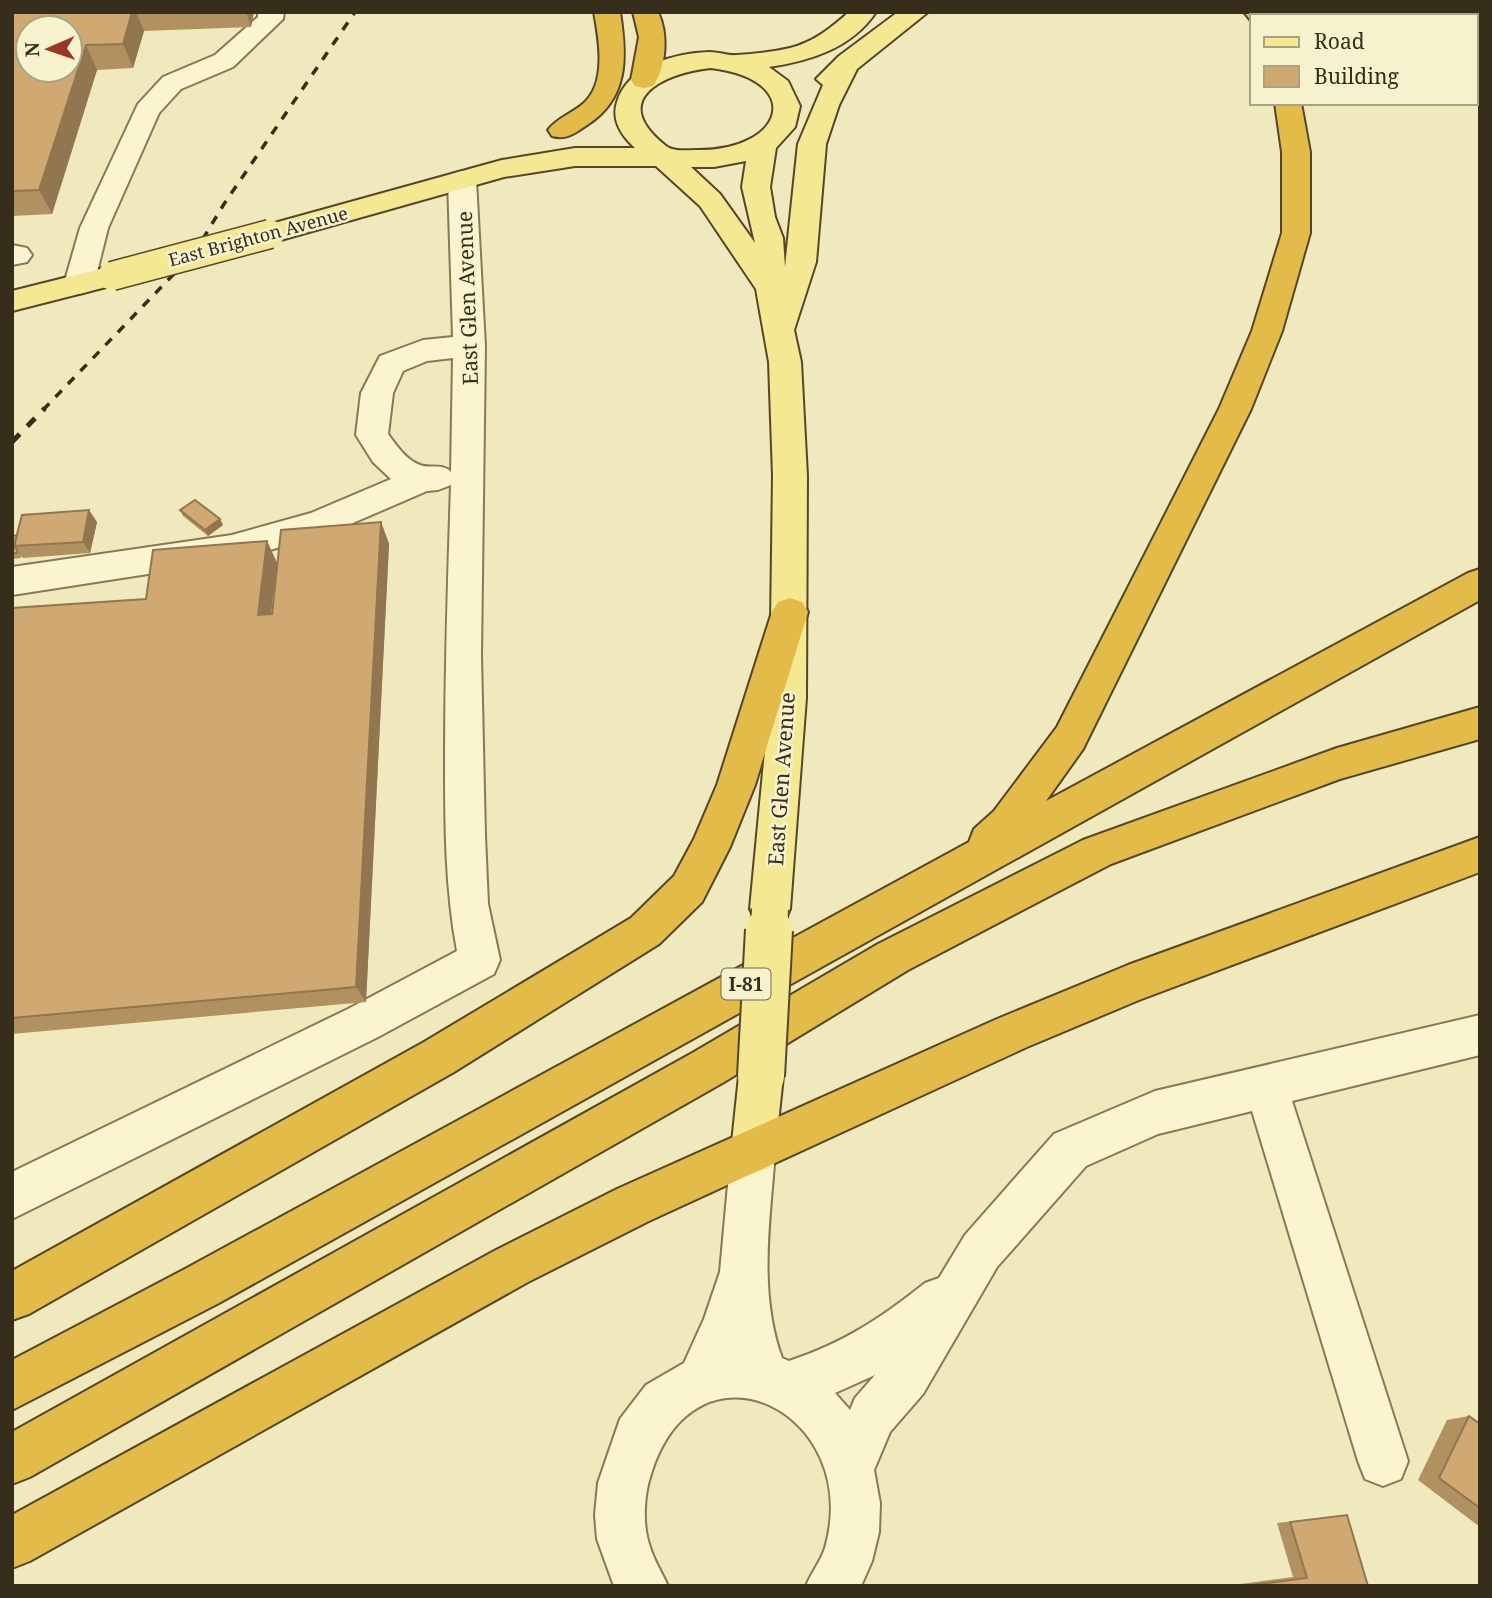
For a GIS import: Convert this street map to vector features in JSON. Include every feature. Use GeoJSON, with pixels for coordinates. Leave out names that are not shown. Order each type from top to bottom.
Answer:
{"type":"FeatureCollection","features":[{"type":"Feature","properties":{"kind":"highway"},"geometry":{"type":"LineString","coordinates":[[562,130],[596,107],[606,90],[611,69],[607,12]]}},
{"type":"Feature","properties":{"kind":"highway"},"geometry":{"type":"LineString","coordinates":[[637,87],[652,50],[649,19],[645,12]]}},
{"type":"Feature","properties":{"kind":"highway"},"geometry":{"type":"LineString","coordinates":[[957,869],[1008,823],[1070,738],[1235,409],[1267,331],[1296,233],[1296,152],[1288,105]]}},
{"type":"Feature","properties":{"kind":"highway","name":"I-81"},"geometry":{"type":"LineString","coordinates":[[12,1386],[202,1286],[1480,583]]}},
{"type":"Feature","properties":{"kind":"highway"},"geometry":{"type":"LineString","coordinates":[[12,1297],[439,1058],[645,931],[688,889],[710,847],[736,785],[790,612]]}},
{"type":"Feature","properties":{"kind":"highway","name":"I-81"},"geometry":{"type":"LineString","coordinates":[[12,1459],[709,1067],[893,957],[1097,852],[1337,764],[1480,723]]}},
{"type":"Feature","properties":{"kind":"highway"},"geometry":{"type":"LineString","coordinates":[[12,1543],[512,1266],[633,1205],[1012,1033],[1140,981],[1480,854]]}},
{"type":"Feature","properties":{"kind":"main road"},"geometry":{"type":"LineString","coordinates":[[736,63],[792,55],[817,47],[834,39],[864,12]]}},
{"type":"Feature","properties":{"kind":"main road"},"geometry":{"type":"LineString","coordinates":[[788,115],[787,98],[777,83],[759,71],[736,63],[711,60],[685,62],[662,69],[637,87],[628,109],[630,125],[663,157],[705,159],[740,154],[763,145],[780,131],[788,115],[848,62],[916,12]]}},
{"type":"Feature","properties":{"kind":"main road"},"geometry":{"type":"LineString","coordinates":[[780,332],[801,262],[812,145],[826,105],[848,62]]}},
{"type":"Feature","properties":{"kind":"main road","name":"East Brighton Avenue"},"geometry":{"type":"LineString","coordinates":[[502,169],[562,130],[637,87]]}},
{"type":"Feature","properties":{"kind":"main road","name":"East Glen Avenue"},"geometry":{"type":"LineString","coordinates":[[753,1152],[761,1076],[770,909],[788,698],[790,612],[788,400],[780,332],[771,288],[769,238],[761,217],[756,187],[763,145]]}},
{"type":"Feature","properties":{"kind":"main road","name":"East Brighton Avenue"},"geometry":{"type":"LineString","coordinates":[[12,301],[270,234],[502,169],[575,157],[663,157]]}},
{"type":"Feature","properties":{"kind":"main road","name":"East Glen Avenue"},"geometry":{"type":"LineString","coordinates":[[663,157],[710,200],[771,288]]}},
{"type":"Feature","properties":{"kind":"street"},"geometry":{"type":"LineString","coordinates":[[79,284],[94,228],[148,110],[172,83],[224,61],[270,19],[271,12]]}},
{"type":"Feature","properties":{"kind":"street","name":"East Glen Avenue"},"geometry":{"type":"LineString","coordinates":[[12,1196],[363,1023],[479,960],[468,904],[465,836],[463,655],[470,346],[462,180]]}},
{"type":"Feature","properties":{"kind":"street"},"geometry":{"type":"LineString","coordinates":[[419,480],[390,462],[372,435],[377,393],[391,364],[423,351],[470,346]]}},
{"type":"Feature","properties":{"kind":"street"},"geometry":{"type":"LineString","coordinates":[[12,581],[232,548],[320,523],[419,480],[468,475]]}},
{"type":"Feature","properties":{"kind":"street"},"geometry":{"type":"LineString","coordinates":[[850,1468],[872,1415],[906,1377],[981,1251],[1070,1150],[1155,1113],[1480,1035]]}},
{"type":"Feature","properties":{"kind":"street"},"geometry":{"type":"LineString","coordinates":[[1266,1087],[1383,1461]]}},
{"type":"Feature","properties":{"kind":"street","name":"East Glen Avenue"},"geometry":{"type":"LineString","coordinates":[[753,1152],[743,1270],[749,1333],[777,1380]]}},
{"type":"Feature","properties":{"kind":"street","name":"East Glen Avenue"},"geometry":{"type":"LineString","coordinates":[[701,1380],[726,1325],[743,1270]]}},
{"type":"Feature","properties":{"kind":"street"},"geometry":{"type":"LineString","coordinates":[[642,1586],[624,1547],[619,1504],[626,1459],[647,1419],[677,1390],[714,1374],[777,1380],[853,1363],[896,1337],[965,1281]]}},
{"type":"Feature","properties":{"kind":"street"},"geometry":{"type":"LineString","coordinates":[[777,1380],[823,1411],[845,1449],[856,1493],[854,1536],[839,1576],[832,1586]]}},
{"type":"Feature","properties":{"kind":"building"},"geometry":{"type":"Polygon","coordinates":[[[12,12],[132,12],[123,44],[86,45],[84,51],[84,14],[14,14],[14,84],[73,84],[39,190],[12,191],[12,12]]]}},
{"type":"Feature","properties":{"kind":"building"},"geometry":{"type":"Polygon","coordinates":[[[195,500],[220,519],[205,530],[180,510],[195,500]]]}},
{"type":"Feature","properties":{"kind":"building"},"geometry":{"type":"Polygon","coordinates":[[[89,510],[83,542],[14,546],[22,515],[89,510]]]}},
{"type":"Feature","properties":{"kind":"building"},"geometry":{"type":"Polygon","coordinates":[[[381,522],[356,987],[12,1018],[12,608],[146,599],[153,550],[267,541],[258,615],[272,614],[281,530],[381,522]]]}},
{"type":"Feature","properties":{"kind":"building"},"geometry":{"type":"Polygon","coordinates":[[[17,535],[14,546],[17,553],[12,553],[12,536],[17,535]]]}},
{"type":"Feature","properties":{"kind":"building"},"geometry":{"type":"Polygon","coordinates":[[[1469,1416],[1480,1424],[1480,1508],[1439,1478],[1469,1416]]]}},
{"type":"Feature","properties":{"kind":"building"},"geometry":{"type":"Polygon","coordinates":[[[1347,1515],[1368,1586],[1244,1586],[1307,1578],[1290,1522],[1347,1515]]]}},
{"type":"Feature","properties":{"kind":"railway"},"geometry":{"type":"LineString","coordinates":[[43,410],[195,252],[224,204],[355,12]]}},
{"type":"Feature","properties":{"kind":"railway"},"geometry":{"type":"LineString","coordinates":[[12,442],[45,408]]}}]}
